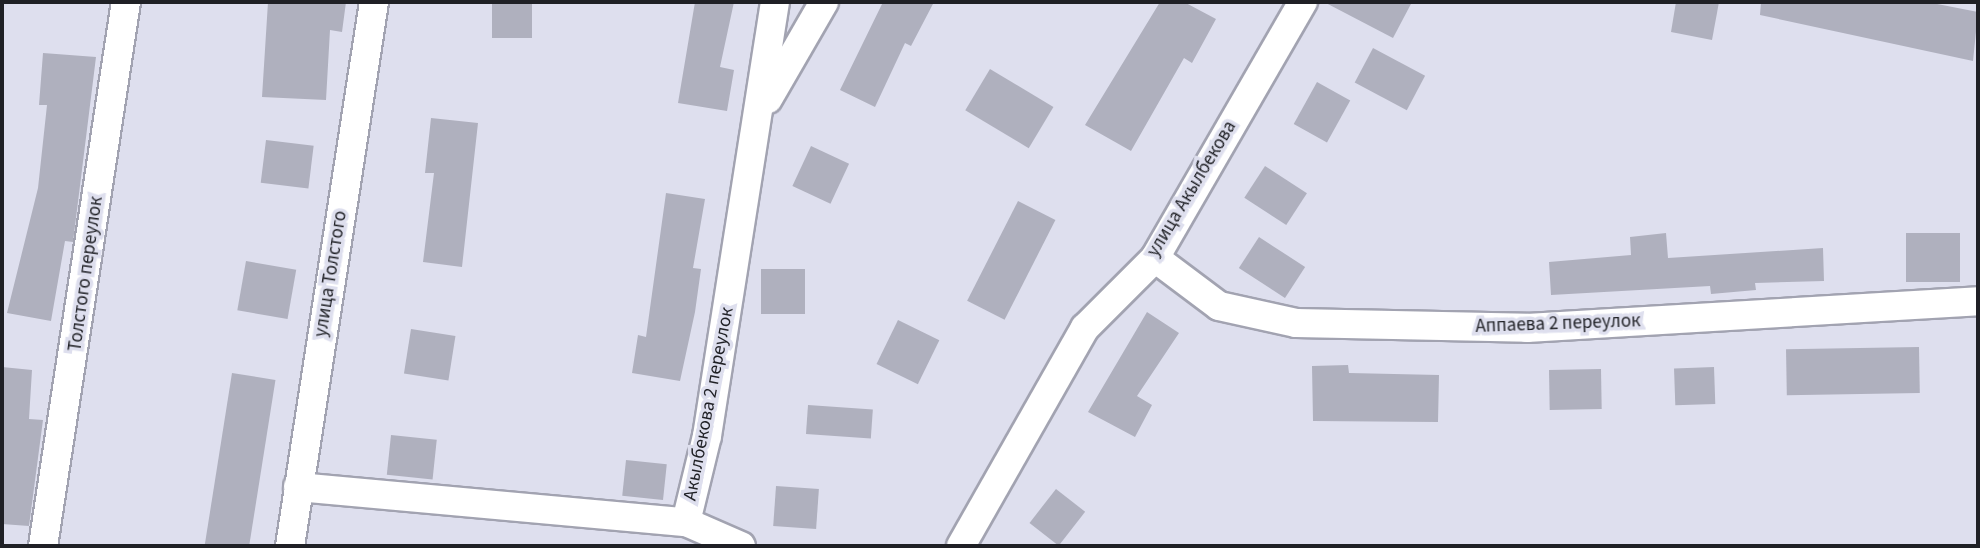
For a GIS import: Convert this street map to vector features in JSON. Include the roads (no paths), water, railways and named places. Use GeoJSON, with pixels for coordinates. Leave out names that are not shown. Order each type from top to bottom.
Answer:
{"type":"FeatureCollection","features":[{"type":"Feature","properties":{"kind":"street","name":"Толстого переулок"},"geometry":{"type":"LineString","coordinates":[[43,546],[126,2]]}},
{"type":"Feature","properties":{"kind":"street","name":"улица Толстого"},"geometry":{"type":"LineString","coordinates":[[290,546],[374,2]]}},
{"type":"Feature","properties":{"kind":"street","name":"Акылбекова 2 переулок"},"geometry":{"type":"LineString","coordinates":[[298,487],[686,522],[707,436],[761,110],[775,2]]}},
{"type":"Feature","properties":{"kind":"street","name":"Акылбекова 2 переулок"},"geometry":{"type":"LineString","coordinates":[[761,110],[824,2]]}},
{"type":"Feature","properties":{"kind":"street","name":"улица Акылбекова"},"geometry":{"type":"LineString","coordinates":[[961,546],[1085,328],[1155,258],[1304,2]]}},
{"type":"Feature","properties":{"kind":"street","name":"Аппаева 2 переулок"},"geometry":{"type":"LineString","coordinates":[[1155,258],[1219,306],[1296,323],[1527,328],[1978,301]]}},
{"type":"Feature","properties":{"kind":"street"},"geometry":{"type":"LineString","coordinates":[[686,522],[741,546]]}}]}
